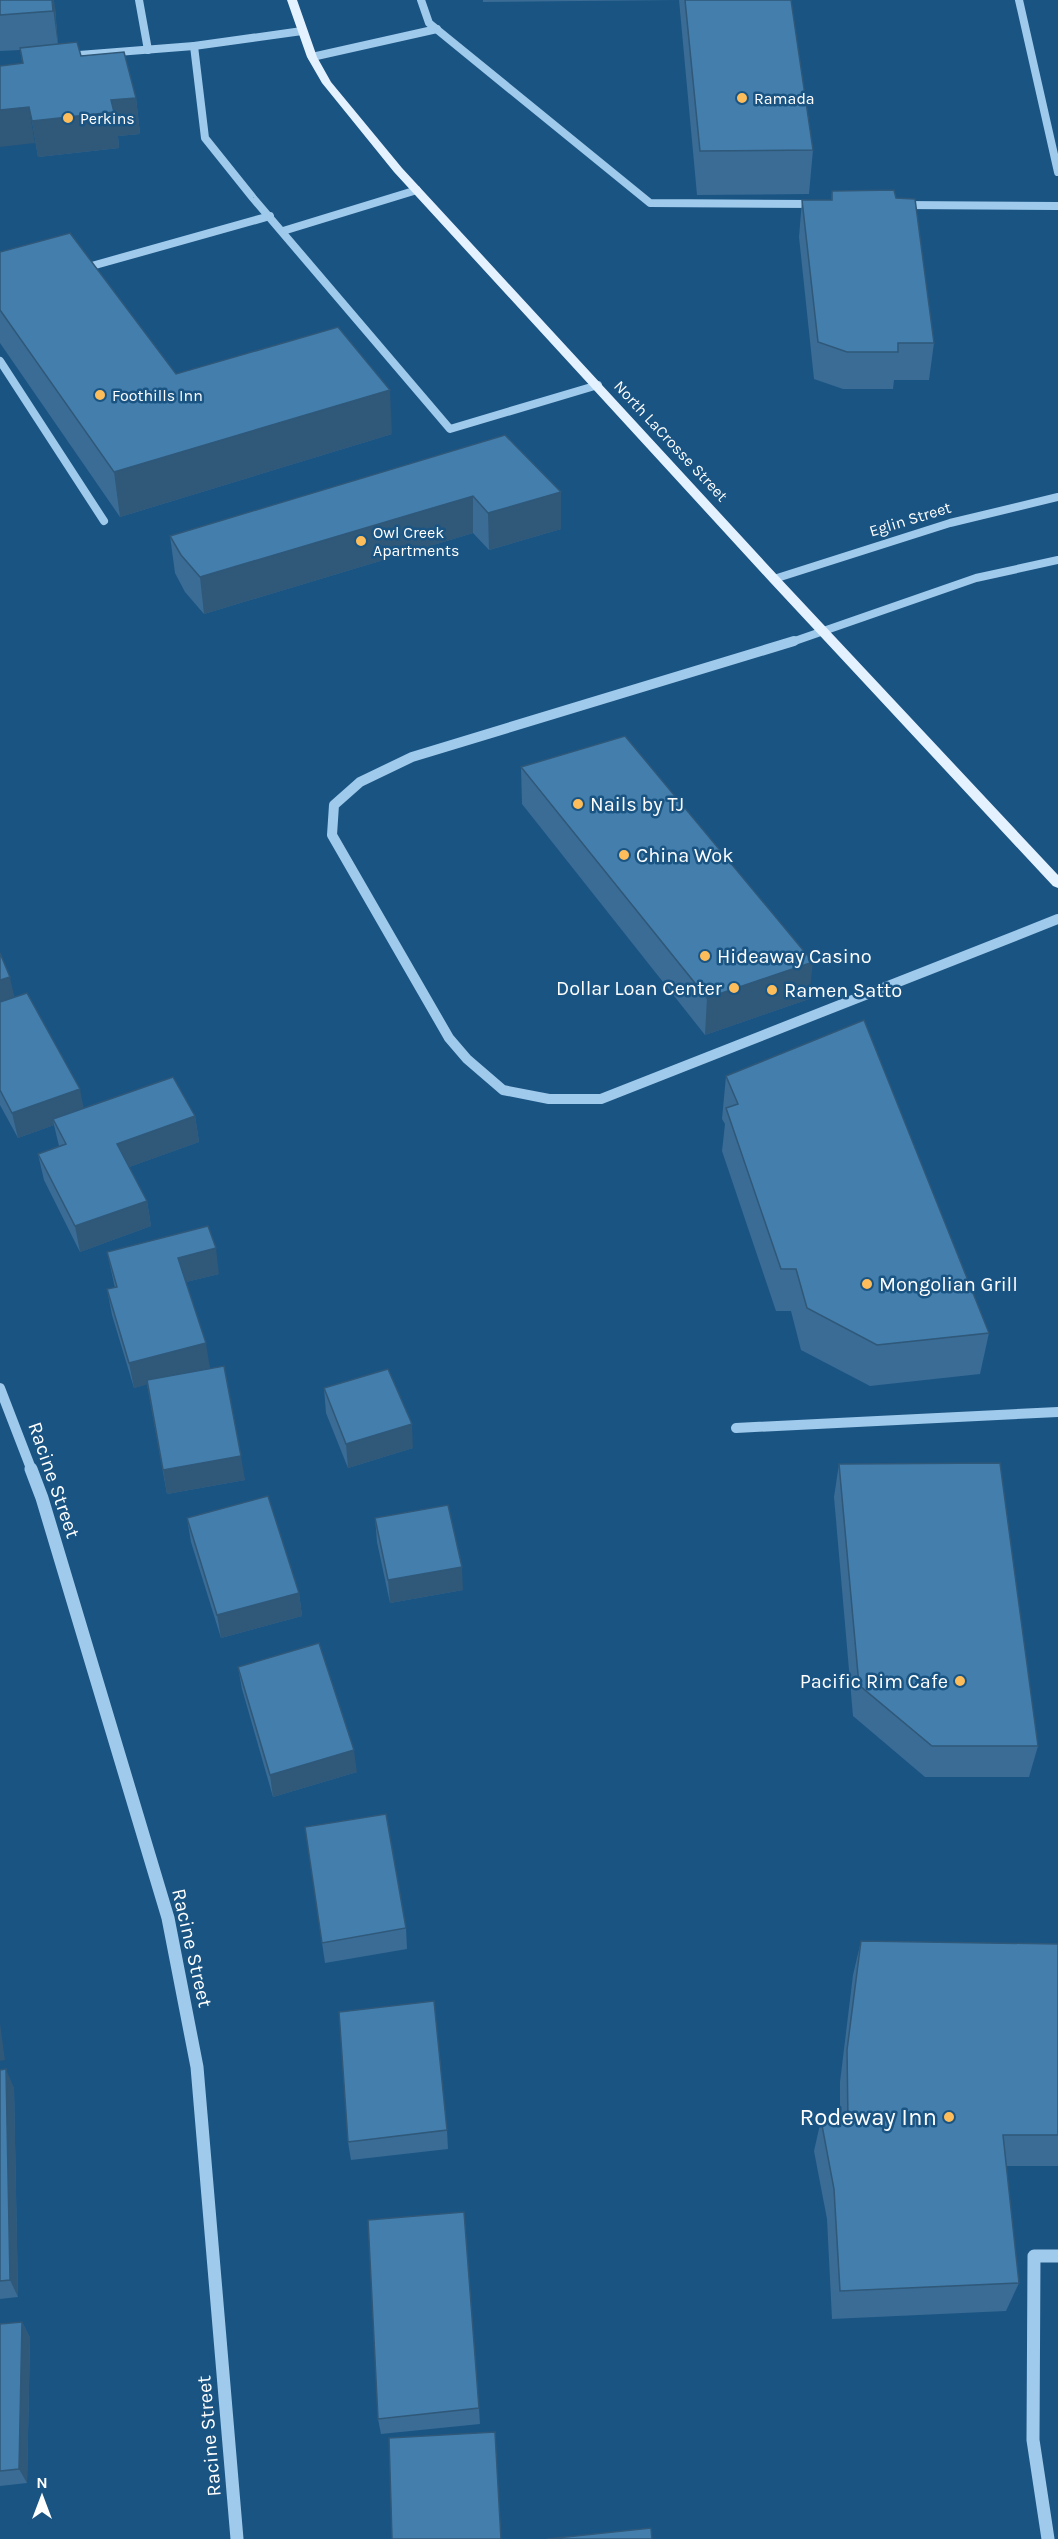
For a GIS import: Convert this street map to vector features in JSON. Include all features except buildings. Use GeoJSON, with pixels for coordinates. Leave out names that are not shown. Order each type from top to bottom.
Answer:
{"type":"FeatureCollection","features":[{"type":"Feature","properties":{"kind":"main road","name":"North LaCrosse Street"},"geometry":{"type":"LineString","coordinates":[[292,0],[312,57],[327,83],[417,190],[1058,884]]}},
{"type":"Feature","properties":{"kind":"street"},"geometry":{"type":"LineString","coordinates":[[139,0],[148,50]]}},
{"type":"Feature","properties":{"kind":"street"},"geometry":{"type":"LineString","coordinates":[[421,0],[429,23],[650,203],[820,204]]}},
{"type":"Feature","properties":{"kind":"street"},"geometry":{"type":"LineString","coordinates":[[1019,0],[1058,172]]}},
{"type":"Feature","properties":{"kind":"street"},"geometry":{"type":"LineString","coordinates":[[312,57],[437,29]]}},
{"type":"Feature","properties":{"kind":"street"},"geometry":{"type":"LineString","coordinates":[[56,57],[194,46],[302,31]]}},
{"type":"Feature","properties":{"kind":"street"},"geometry":{"type":"LineString","coordinates":[[194,46],[205,138],[450,429],[597,386]]}},
{"type":"Feature","properties":{"kind":"street"},"geometry":{"type":"LineString","coordinates":[[283,231],[417,190]]}},
{"type":"Feature","properties":{"kind":"street"},"geometry":{"type":"LineString","coordinates":[[892,205],[1058,206]]}},
{"type":"Feature","properties":{"kind":"street"},"geometry":{"type":"LineString","coordinates":[[77,270],[270,216]]}},
{"type":"Feature","properties":{"kind":"street"},"geometry":{"type":"LineString","coordinates":[[0,361],[104,521]]}},
{"type":"Feature","properties":{"kind":"street","name":"Eglin Street"},"geometry":{"type":"LineString","coordinates":[[774,579],[962,519],[1006,507],[1058,497]]}},
{"type":"Feature","properties":{"kind":"street"},"geometry":{"type":"LineString","coordinates":[[1058,560],[976,578],[824,632],[412,757],[360,782],[334,805],[332,835],[449,1038],[467,1059],[503,1090],[549,1099],[601,1099],[1058,919]]}},
{"type":"Feature","properties":{"kind":"street","name":"Racine Street"},"geometry":{"type":"LineString","coordinates":[[0,1388],[42,1498],[168,1918],[197,2067],[237,2539]]}},
{"type":"Feature","properties":{"kind":"street"},"geometry":{"type":"LineString","coordinates":[[736,1428],[1058,1412]]}},
{"type":"Feature","properties":{"kind":"street"},"geometry":{"type":"LineString","coordinates":[[1048,2539],[1033,2440],[1034,2256],[1058,2256]]}},
{"type":"Feature","properties":{"kind":"place","name":"Ramada"},"geometry":{"type":"Point","coordinates":[742,98]}},
{"type":"Feature","properties":{"kind":"place","name":"Perkins"},"geometry":{"type":"Point","coordinates":[68,118]}},
{"type":"Feature","properties":{"kind":"place","name":"Foothills Inn"},"geometry":{"type":"Point","coordinates":[100,395]}},
{"type":"Feature","properties":{"kind":"place","name":"Owl Creek Apartments"},"geometry":{"type":"Point","coordinates":[361,541]}},
{"type":"Feature","properties":{"kind":"place","name":"Nails by TJ"},"geometry":{"type":"Point","coordinates":[578,804]}},
{"type":"Feature","properties":{"kind":"place","name":"China Wok"},"geometry":{"type":"Point","coordinates":[624,855]}},
{"type":"Feature","properties":{"kind":"place","name":"Hideaway Casino"},"geometry":{"type":"Point","coordinates":[705,956]}},
{"type":"Feature","properties":{"kind":"place","name":"Dollar Loan Center"},"geometry":{"type":"Point","coordinates":[734,988]}},
{"type":"Feature","properties":{"kind":"place","name":"Ramen Satto"},"geometry":{"type":"Point","coordinates":[772,990]}},
{"type":"Feature","properties":{"kind":"place","name":"Mongolian Grill"},"geometry":{"type":"Point","coordinates":[867,1284]}},
{"type":"Feature","properties":{"kind":"place","name":"Pacific Rim Cafe"},"geometry":{"type":"Point","coordinates":[960,1681]}},
{"type":"Feature","properties":{"kind":"place","name":"Rodeway Inn"},"geometry":{"type":"Point","coordinates":[949,2117]}}]}
